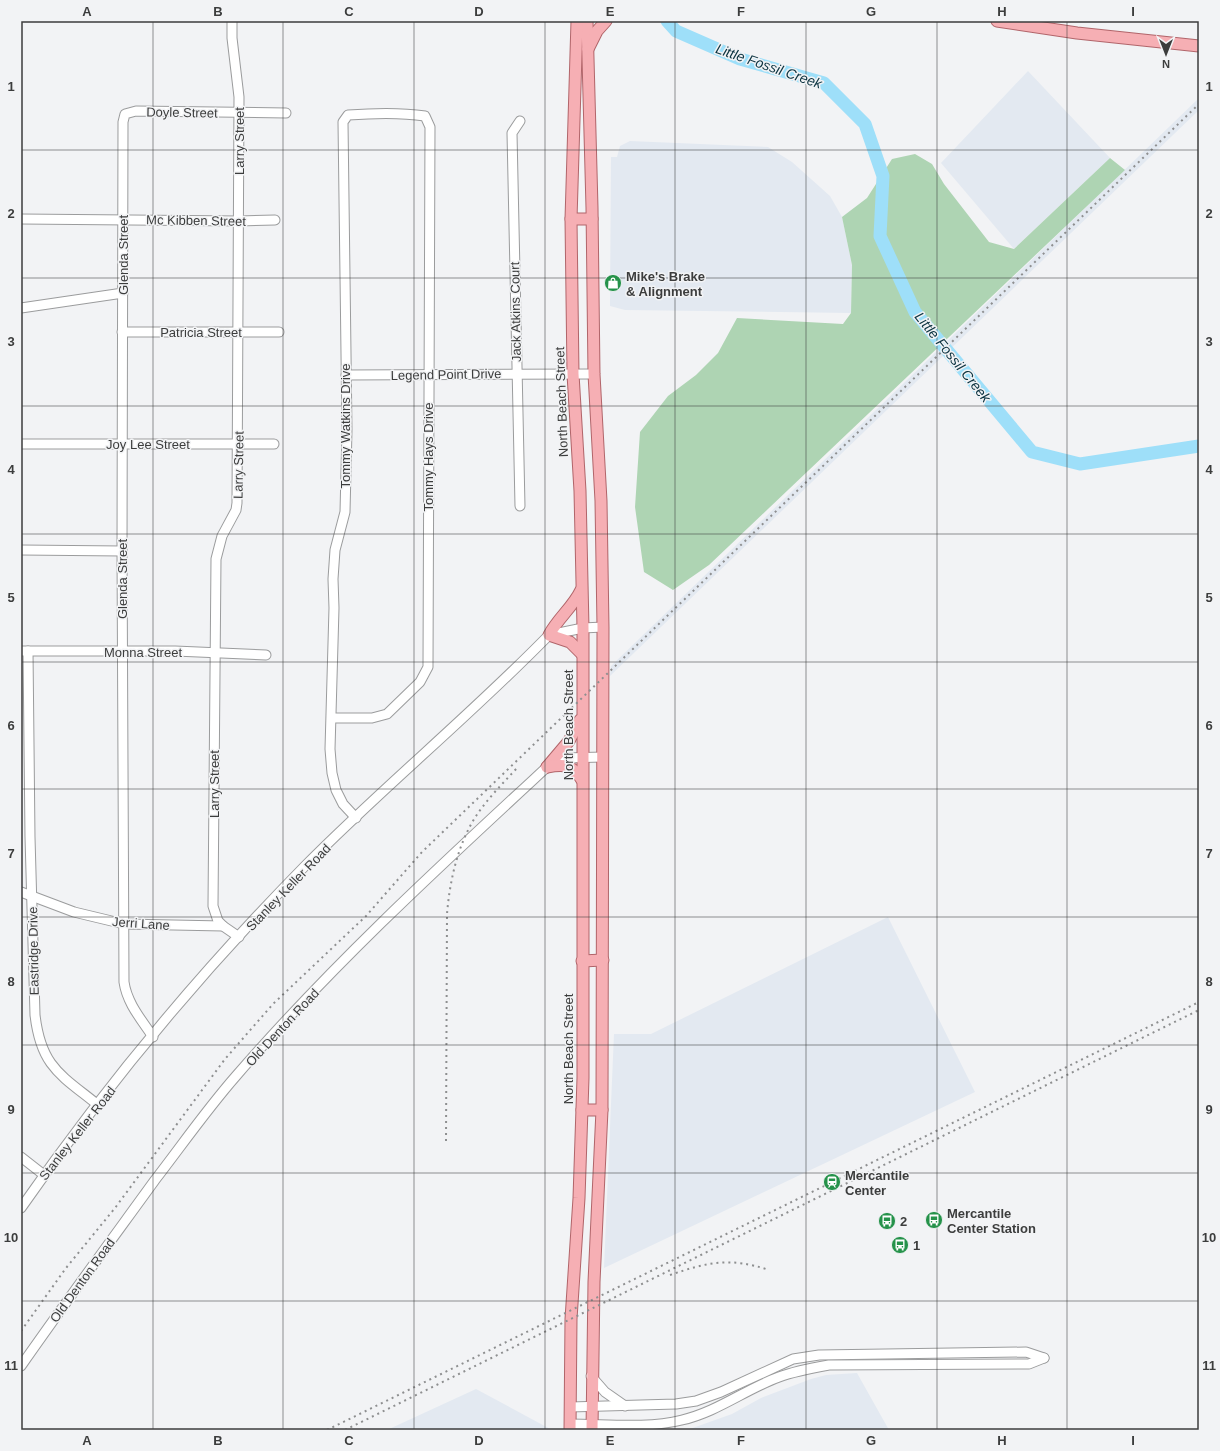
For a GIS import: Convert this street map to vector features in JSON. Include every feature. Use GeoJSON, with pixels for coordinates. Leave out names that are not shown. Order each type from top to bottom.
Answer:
{"type":"FeatureCollection","features":[{"type":"Feature","properties":{"kind":"main road"},"geometry":{"type":"LineString","coordinates":[[587,21],[594,374],[601,501],[603,627],[602,1110],[592,1376],[592,1427]]}},
{"type":"Feature","properties":{"kind":"main road"},"geometry":{"type":"LineString","coordinates":[[588,49],[597,31],[606,21]]}},
{"type":"Feature","properties":{"kind":"main road"},"geometry":{"type":"LineString","coordinates":[[996,21],[1078,33],[1199,46]]}},
{"type":"Feature","properties":{"kind":"main road","name":"North Beach Street"},"geometry":{"type":"LineString","coordinates":[[570,1427],[571,1319],[582,1110],[581,718],[583,628],[580,491],[573,374],[572,219],[575,24]]}},
{"type":"Feature","properties":{"kind":"main road"},"geometry":{"type":"LineString","coordinates":[[572,219],[592,219]]}},
{"type":"Feature","properties":{"kind":"main road"},"geometry":{"type":"LineString","coordinates":[[582,590],[577,599],[554,626],[549,635],[570,642],[582,654]]}},
{"type":"Feature","properties":{"kind":"main road"},"geometry":{"type":"LineString","coordinates":[[547,768],[569,741],[581,718]]}},
{"type":"Feature","properties":{"kind":"main road"},"geometry":{"type":"LineString","coordinates":[[547,768],[558,765],[568,766],[576,771],[582,780]]}},
{"type":"Feature","properties":{"kind":"main road"},"geometry":{"type":"LineString","coordinates":[[582,960],[603,960]]}},
{"type":"Feature","properties":{"kind":"main road"},"geometry":{"type":"LineString","coordinates":[[582,1110],[602,1110]]}},
{"type":"Feature","properties":{"kind":"street","name":"Larry Street"},"geometry":{"type":"LineString","coordinates":[[223,926],[218,921],[213,906],[216,559],[222,536],[236,510],[239,444],[239,113],[237,74],[232,38],[232,21]]}},
{"type":"Feature","properties":{"kind":"street","name":"Doyle Street"},"geometry":{"type":"LineString","coordinates":[[125,114],[136,111],[286,113]]}},
{"type":"Feature","properties":{"kind":"street","name":"Tommy Watkins Drive"},"geometry":{"type":"LineString","coordinates":[[356,818],[343,804],[336,790],[332,773],[330,749],[334,608],[333,579],[336,550],[345,512],[346,375],[343,122],[348,115],[374,113],[412,114],[425,116],[430,127]]}},
{"type":"Feature","properties":{"kind":"street","name":"Glenda Street"},"geometry":{"type":"LineString","coordinates":[[125,114],[123,122],[122,218],[122,550],[124,924],[126,993],[130,1004],[153,1036]]}},
{"type":"Feature","properties":{"kind":"street","name":"Jack Atkins Court"},"geometry":{"type":"LineString","coordinates":[[520,120],[512,133],[520,506]]}},
{"type":"Feature","properties":{"kind":"street","name":"Tommy Hays Drive"},"geometry":{"type":"LineString","coordinates":[[332,718],[372,718],[387,714],[420,682],[428,667],[430,127]]}},
{"type":"Feature","properties":{"kind":"street","name":"Mc Kibben Street"},"geometry":{"type":"LineString","coordinates":[[21,219],[122,218],[239,221],[275,220]]}},
{"type":"Feature","properties":{"kind":"street"},"geometry":{"type":"LineString","coordinates":[[21,308],[123,293]]}},
{"type":"Feature","properties":{"kind":"street","name":"Patricia Street"},"geometry":{"type":"LineString","coordinates":[[122,332],[279,332]]}},
{"type":"Feature","properties":{"kind":"street","name":"Legend Point Drive"},"geometry":{"type":"LineString","coordinates":[[346,375],[428,373],[594,374]]}},
{"type":"Feature","properties":{"kind":"street","name":"Joy Lee Street"},"geometry":{"type":"LineString","coordinates":[[21,444],[274,444]]}},
{"type":"Feature","properties":{"kind":"street"},"geometry":{"type":"LineString","coordinates":[[21,550],[122,550]]}},
{"type":"Feature","properties":{"kind":"street"},"geometry":{"type":"LineString","coordinates":[[549,635],[583,628],[603,627]]}},
{"type":"Feature","properties":{"kind":"street","name":"Stanley Keller Road"},"geometry":{"type":"LineString","coordinates":[[21,1208],[44,1175],[153,1036],[239,937],[305,867],[549,635]]}},
{"type":"Feature","properties":{"kind":"street","name":"Monna Street"},"geometry":{"type":"LineString","coordinates":[[25,651],[123,653],[175,651],[266,655]]}},
{"type":"Feature","properties":{"kind":"street","name":"Eastridge Drive"},"geometry":{"type":"LineString","coordinates":[[25,651],[35,1015],[37,1035],[50,1063],[61,1075],[98,1105]]}},
{"type":"Feature","properties":{"kind":"street","name":"Old Denton Road"},"geometry":{"type":"LineString","coordinates":[[21,1366],[90,1268],[201,1118],[238,1074],[348,956],[427,879],[547,768],[564,758],[603,757]]}},
{"type":"Feature","properties":{"kind":"street","name":"Jerri Lane"},"geometry":{"type":"LineString","coordinates":[[21,892],[74,912],[124,924],[223,926]]}},
{"type":"Feature","properties":{"kind":"street"},"geometry":{"type":"LineString","coordinates":[[223,926],[239,937]]}},
{"type":"Feature","properties":{"kind":"street"},"geometry":{"type":"LineString","coordinates":[[21,1157],[44,1175]]}},
{"type":"Feature","properties":{"kind":"street"},"geometry":{"type":"LineString","coordinates":[[570,1407],[676,1404],[696,1401],[721,1392],[793,1359],[819,1355],[1026,1352],[1044,1358],[1029,1364],[829,1365],[804,1369],[778,1377],[727,1403],[683,1420],[660,1424],[620,1427],[570,1427]]}},
{"type":"Feature","properties":{"kind":"street"},"geometry":{"type":"LineString","coordinates":[[592,1376],[605,1392],[625,1406]]}},
{"type":"Feature","properties":{"kind":"shaded area"},"geometry":{"type":"Polygon","coordinates":[[[1028,71],[1110,158],[1014,249],[941,163],[1028,71]]]}},
{"type":"Feature","properties":{"kind":"shaded area"},"geometry":{"type":"Polygon","coordinates":[[[1199,98],[1199,110],[610,676],[611,666],[1199,98]]]}},
{"type":"Feature","properties":{"kind":"shaded area"},"geometry":{"type":"Polygon","coordinates":[[[630,141],[768,147],[792,162],[830,196],[842,217],[852,265],[851,313],[625,310],[610,306],[611,157],[617,157],[620,146],[630,141]]]}},
{"type":"Feature","properties":{"kind":"shaded area"},"geometry":{"type":"Polygon","coordinates":[[[888,917],[975,1092],[604,1268],[614,1034],[651,1034],[888,917]]]}},
{"type":"Feature","properties":{"kind":"shaded area"},"geometry":{"type":"Polygon","coordinates":[[[857,1373],[889,1430],[687,1430],[732,1414],[761,1398],[811,1379],[826,1375],[857,1373]]]}},
{"type":"Feature","properties":{"kind":"shaded area"},"geometry":{"type":"Polygon","coordinates":[[[476,1389],[552,1430],[387,1430],[476,1389]]]}},
{"type":"Feature","properties":{"kind":"green space"},"geometry":{"type":"Polygon","coordinates":[[[915,154],[932,164],[944,184],[989,242],[1014,249],[1110,158],[1125,170],[709,565],[673,590],[644,572],[635,507],[640,432],[668,396],[696,375],[718,353],[737,318],[843,324],[851,313],[852,265],[842,217],[867,198],[892,159],[915,154]]]}},
{"type":"Feature","properties":{"kind":"waterway","name":"Little Fossil Creek"},"geometry":{"type":"LineString","coordinates":[[667,21],[676,31],[740,59],[824,83],[865,124],[883,176],[880,236],[915,312],[1032,452],[1080,464],[1199,446]]}},
{"type":"Feature","properties":{"kind":"railway"},"geometry":{"type":"LineString","coordinates":[[21,1331],[66,1268],[115,1208],[225,1059],[273,1004],[366,916],[422,852],[1199,104]]}},
{"type":"Feature","properties":{"kind":"railway"},"geometry":{"type":"LineString","coordinates":[[446,1141],[447,914],[450,886],[461,845],[473,820],[490,798],[518,767]]}},
{"type":"Feature","properties":{"kind":"railway"},"geometry":{"type":"LineString","coordinates":[[327,1430],[1199,1002]]}},
{"type":"Feature","properties":{"kind":"railway"},"geometry":{"type":"LineString","coordinates":[[345,1430],[1199,1010]]}},
{"type":"Feature","properties":{"kind":"railway"},"geometry":{"type":"LineString","coordinates":[[670,1275],[708,1264],[731,1262],[742,1263],[769,1270]]}},
{"type":"Feature","properties":{"kind":"place","name":"Mike's Brake & Alignment"},"geometry":{"type":"Point","coordinates":[613,283]}},
{"type":"Feature","properties":{"kind":"place","name":"Mercantile Center"},"geometry":{"type":"Point","coordinates":[832,1182]}},
{"type":"Feature","properties":{"kind":"place","name":"Mercantile Center Station"},"geometry":{"type":"Point","coordinates":[934,1220]}},
{"type":"Feature","properties":{"kind":"place","name":"2"},"geometry":{"type":"Point","coordinates":[887,1221]}},
{"type":"Feature","properties":{"kind":"place","name":"1"},"geometry":{"type":"Point","coordinates":[900,1245]}}]}
